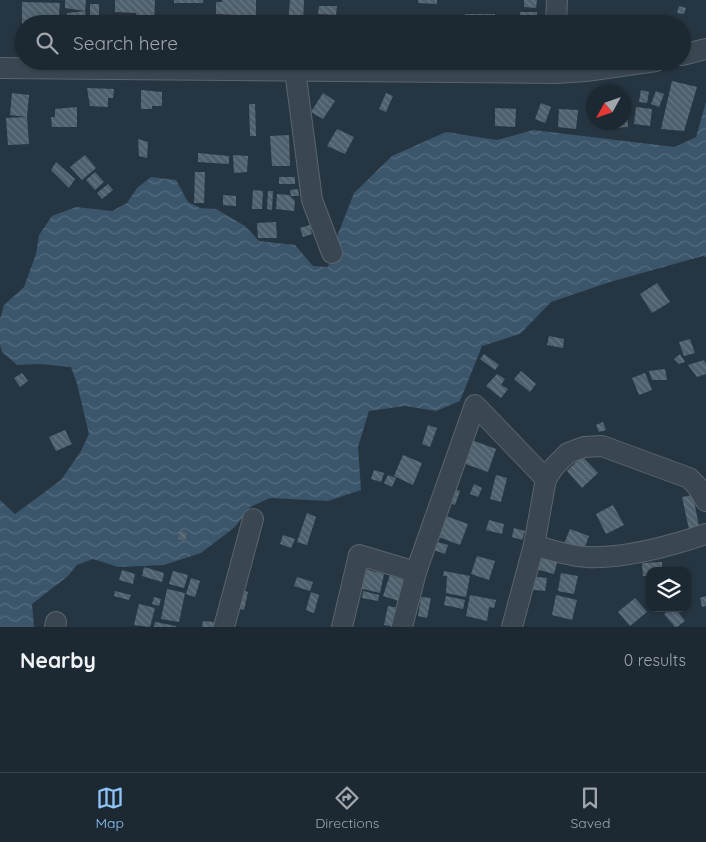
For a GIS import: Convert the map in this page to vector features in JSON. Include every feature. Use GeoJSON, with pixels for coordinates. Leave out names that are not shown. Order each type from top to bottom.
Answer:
{"type":"FeatureCollection","features":[{"type":"Feature","properties":{"kind":"street"},"geometry":{"type":"LineString","coordinates":[[556,15],[557,0]]}},
{"type":"Feature","properties":{"kind":"street"},"geometry":{"type":"LineString","coordinates":[[691,53],[706,49]]}},
{"type":"Feature","properties":{"kind":"street"},"geometry":{"type":"LineString","coordinates":[[0,68],[15,68]]}},
{"type":"Feature","properties":{"kind":"street"},"geometry":{"type":"LineString","coordinates":[[295,70],[312,200],[332,253]]}},
{"type":"Feature","properties":{"kind":"street"},"geometry":{"type":"LineString","coordinates":[[578,70],[593,70]]}},
{"type":"Feature","properties":{"kind":"street"},"geometry":{"type":"LineString","coordinates":[[402,627],[416,572],[475,405],[546,479]]}},
{"type":"Feature","properties":{"kind":"street"},"geometry":{"type":"LineString","coordinates":[[512,627],[534,545],[546,479],[554,467],[568,454],[584,447],[602,446],[689,478],[697,486],[706,501]]}},
{"type":"Feature","properties":{"kind":"street"},"geometry":{"type":"LineString","coordinates":[[224,627],[253,518]]}},
{"type":"Feature","properties":{"kind":"street"},"geometry":{"type":"LineString","coordinates":[[534,545],[567,554],[599,557],[672,545],[706,534]]}},
{"type":"Feature","properties":{"kind":"street"},"geometry":{"type":"LineString","coordinates":[[342,627],[359,555],[416,572]]}},
{"type":"Feature","properties":{"kind":"water"},"geometry":{"type":"Polygon","coordinates":[[[706,102],[706,257],[703,256],[610,282],[551,302],[520,334],[482,346],[460,401],[436,411],[405,406],[369,411],[358,447],[361,490],[328,501],[270,498],[250,507],[235,527],[201,553],[164,565],[118,567],[93,559],[77,565],[68,576],[32,604],[34,627],[0,627],[0,500],[15,514],[61,480],[81,451],[89,434],[71,367],[40,364],[17,365],[2,352],[0,345],[0,319],[4,305],[24,287],[36,254],[39,235],[52,216],[76,207],[112,211],[127,203],[137,188],[151,177],[176,180],[188,202],[200,208],[216,209],[245,226],[259,241],[295,245],[313,266],[328,267],[338,234],[354,193],[392,156],[446,132],[497,140],[533,130],[675,147],[696,137],[706,102]]]}},
{"type":"Feature","properties":{"kind":"building"},"geometry":{"type":"Polygon","coordinates":[[[65,0],[86,0],[85,11],[65,8],[65,0]]]}},
{"type":"Feature","properties":{"kind":"building"},"geometry":{"type":"Polygon","coordinates":[[[115,0],[155,0],[154,15],[115,12],[115,0]]]}},
{"type":"Feature","properties":{"kind":"building"},"geometry":{"type":"Polygon","coordinates":[[[174,0],[203,0],[203,3],[174,3],[174,0]]]}},
{"type":"Feature","properties":{"kind":"building"},"geometry":{"type":"Polygon","coordinates":[[[222,0],[256,0],[256,15],[216,14],[216,2],[222,2],[222,0]]]}},
{"type":"Feature","properties":{"kind":"building"},"geometry":{"type":"Polygon","coordinates":[[[290,0],[304,0],[303,15],[289,15],[290,0]]]}},
{"type":"Feature","properties":{"kind":"building"},"geometry":{"type":"Polygon","coordinates":[[[418,0],[437,0],[437,4],[418,3],[418,0]]]}},
{"type":"Feature","properties":{"kind":"building"},"geometry":{"type":"Polygon","coordinates":[[[524,0],[537,0],[536,8],[524,7],[524,0]]]}},
{"type":"Feature","properties":{"kind":"building"},"geometry":{"type":"Polygon","coordinates":[[[22,2],[60,3],[59,15],[22,15],[22,2]]]}},
{"type":"Feature","properties":{"kind":"building"},"geometry":{"type":"Polygon","coordinates":[[[90,4],[99,4],[99,15],[90,15],[90,4]]]}},
{"type":"Feature","properties":{"kind":"building"},"geometry":{"type":"Polygon","coordinates":[[[319,6],[337,6],[336,15],[318,14],[319,6]]]}},
{"type":"Feature","properties":{"kind":"building"},"geometry":{"type":"Polygon","coordinates":[[[679,6],[686,8],[684,14],[677,13],[679,6]]]}},
{"type":"Feature","properties":{"kind":"building"},"geometry":{"type":"Polygon","coordinates":[[[85,11],[86,15],[67,15],[67,13],[85,11]]]}},
{"type":"Feature","properties":{"kind":"building"},"geometry":{"type":"Polygon","coordinates":[[[520,12],[537,12],[537,15],[520,15],[520,12]]]}},
{"type":"Feature","properties":{"kind":"building"},"geometry":{"type":"Polygon","coordinates":[[[465,14],[495,14],[495,15],[465,14]]]}},
{"type":"Feature","properties":{"kind":"building"},"geometry":{"type":"Polygon","coordinates":[[[672,81],[697,87],[684,131],[661,129],[672,81]]]}},
{"type":"Feature","properties":{"kind":"building"},"geometry":{"type":"Polygon","coordinates":[[[87,88],[114,89],[113,98],[108,98],[108,107],[90,106],[87,88]]]}},
{"type":"Feature","properties":{"kind":"building"},"geometry":{"type":"Polygon","coordinates":[[[141,90],[162,92],[162,106],[152,106],[152,109],[141,109],[141,90]]]}},
{"type":"Feature","properties":{"kind":"building"},"geometry":{"type":"Polygon","coordinates":[[[641,90],[649,92],[647,103],[639,102],[641,90]]]}},
{"type":"Feature","properties":{"kind":"building"},"geometry":{"type":"Polygon","coordinates":[[[656,91],[664,94],[659,107],[651,104],[656,91]]]}},
{"type":"Feature","properties":{"kind":"building"},"geometry":{"type":"Polygon","coordinates":[[[12,93],[29,95],[27,117],[10,115],[12,93]]]}},
{"type":"Feature","properties":{"kind":"building"},"geometry":{"type":"Polygon","coordinates":[[[323,93],[335,101],[323,119],[311,112],[323,93]]]}},
{"type":"Feature","properties":{"kind":"building"},"geometry":{"type":"Polygon","coordinates":[[[386,93],[393,96],[386,112],[379,109],[386,93]]]}},
{"type":"Feature","properties":{"kind":"building"},"geometry":{"type":"Polygon","coordinates":[[[541,103],[551,107],[545,123],[535,119],[541,103]]]}},
{"type":"Feature","properties":{"kind":"building"},"geometry":{"type":"Polygon","coordinates":[[[249,104],[255,104],[256,136],[250,136],[249,104]]]}},
{"type":"Feature","properties":{"kind":"building"},"geometry":{"type":"Polygon","coordinates":[[[77,107],[77,127],[52,127],[51,117],[55,117],[55,109],[77,107]]]}},
{"type":"Feature","properties":{"kind":"building"},"geometry":{"type":"Polygon","coordinates":[[[636,107],[652,109],[650,126],[634,124],[636,107]]]}},
{"type":"Feature","properties":{"kind":"building"},"geometry":{"type":"Polygon","coordinates":[[[495,108],[516,109],[515,127],[495,126],[495,108]]]}},
{"type":"Feature","properties":{"kind":"building"},"geometry":{"type":"Polygon","coordinates":[[[559,109],[578,110],[576,129],[558,127],[559,109]]]}},
{"type":"Feature","properties":{"kind":"building"},"geometry":{"type":"Polygon","coordinates":[[[27,117],[29,144],[8,145],[6,118],[27,117]]]}},
{"type":"Feature","properties":{"kind":"building"},"geometry":{"type":"Polygon","coordinates":[[[337,129],[354,137],[345,154],[327,146],[337,129]]]}},
{"type":"Feature","properties":{"kind":"building"},"geometry":{"type":"Polygon","coordinates":[[[289,135],[290,166],[272,166],[270,136],[289,135]]]}},
{"type":"Feature","properties":{"kind":"building"},"geometry":{"type":"Polygon","coordinates":[[[138,139],[148,142],[147,158],[139,156],[138,139]]]}},
{"type":"Feature","properties":{"kind":"building"},"geometry":{"type":"Polygon","coordinates":[[[198,153],[229,156],[229,164],[198,162],[198,153]]]}},
{"type":"Feature","properties":{"kind":"building"},"geometry":{"type":"Polygon","coordinates":[[[85,155],[96,168],[82,180],[70,167],[85,155]]]}},
{"type":"Feature","properties":{"kind":"building"},"geometry":{"type":"Polygon","coordinates":[[[233,155],[248,156],[247,172],[234,173],[233,155]]]}},
{"type":"Feature","properties":{"kind":"building"},"geometry":{"type":"Polygon","coordinates":[[[56,162],[75,179],[69,188],[51,170],[56,162]]]}},
{"type":"Feature","properties":{"kind":"building"},"geometry":{"type":"Polygon","coordinates":[[[95,172],[104,182],[95,190],[86,180],[95,172]]]}},
{"type":"Feature","properties":{"kind":"building"},"geometry":{"type":"Polygon","coordinates":[[[195,172],[205,172],[204,203],[194,203],[195,172]]]}},
{"type":"Feature","properties":{"kind":"building"},"geometry":{"type":"Polygon","coordinates":[[[279,177],[295,177],[295,184],[279,184],[279,177]]]}},
{"type":"Feature","properties":{"kind":"building"},"geometry":{"type":"Polygon","coordinates":[[[108,184],[113,190],[102,199],[97,193],[108,184]]]}},
{"type":"Feature","properties":{"kind":"building"},"geometry":{"type":"Polygon","coordinates":[[[298,189],[299,196],[291,196],[290,190],[298,189]]]}},
{"type":"Feature","properties":{"kind":"building"},"geometry":{"type":"Polygon","coordinates":[[[253,190],[263,191],[262,209],[252,209],[253,190]]]}},
{"type":"Feature","properties":{"kind":"building"},"geometry":{"type":"Polygon","coordinates":[[[268,191],[273,191],[272,210],[267,209],[268,191]]]}},
{"type":"Feature","properties":{"kind":"building"},"geometry":{"type":"Polygon","coordinates":[[[277,194],[289,195],[295,201],[294,211],[276,209],[277,194]]]}},
{"type":"Feature","properties":{"kind":"building"},"geometry":{"type":"Polygon","coordinates":[[[223,195],[236,196],[236,206],[223,205],[223,195]]]}},
{"type":"Feature","properties":{"kind":"building"},"geometry":{"type":"Polygon","coordinates":[[[276,222],[277,238],[258,238],[257,223],[276,222]]]}},
{"type":"Feature","properties":{"kind":"building"},"geometry":{"type":"Polygon","coordinates":[[[310,225],[312,234],[303,237],[300,228],[310,225]]]}},
{"type":"Feature","properties":{"kind":"building"},"geometry":{"type":"Polygon","coordinates":[[[657,283],[670,302],[652,313],[640,294],[657,283]]]}},
{"type":"Feature","properties":{"kind":"building"},"geometry":{"type":"Polygon","coordinates":[[[549,336],[564,339],[563,348],[547,345],[549,336]]]}},
{"type":"Feature","properties":{"kind":"building"},"geometry":{"type":"Polygon","coordinates":[[[690,339],[695,353],[684,356],[679,342],[690,339]]]}},
{"type":"Feature","properties":{"kind":"building"},"geometry":{"type":"Polygon","coordinates":[[[484,354],[499,365],[495,370],[480,359],[484,354]]]}},
{"type":"Feature","properties":{"kind":"building"},"geometry":{"type":"Polygon","coordinates":[[[680,354],[685,362],[679,364],[674,359],[680,354]]]}},
{"type":"Feature","properties":{"kind":"building"},"geometry":{"type":"Polygon","coordinates":[[[704,360],[706,374],[697,377],[688,365],[704,360]]]}},
{"type":"Feature","properties":{"kind":"building"},"geometry":{"type":"Polygon","coordinates":[[[665,369],[667,380],[652,380],[649,371],[665,369]]]}},
{"type":"Feature","properties":{"kind":"building"},"geometry":{"type":"Polygon","coordinates":[[[521,371],[536,384],[530,392],[514,379],[521,371]]]}},
{"type":"Feature","properties":{"kind":"building"},"geometry":{"type":"Polygon","coordinates":[[[22,373],[28,381],[20,387],[14,378],[22,373]]]}},
{"type":"Feature","properties":{"kind":"building"},"geometry":{"type":"Polygon","coordinates":[[[645,373],[652,390],[639,395],[632,378],[645,373]]]}},
{"type":"Feature","properties":{"kind":"building"},"geometry":{"type":"Polygon","coordinates":[[[497,374],[505,379],[501,385],[508,389],[501,398],[486,386],[497,374]]]}},
{"type":"Feature","properties":{"kind":"building"},"geometry":{"type":"Polygon","coordinates":[[[603,422],[606,430],[599,432],[596,425],[603,422]]]}},
{"type":"Feature","properties":{"kind":"building"},"geometry":{"type":"Polygon","coordinates":[[[428,425],[437,428],[430,447],[422,444],[428,425]]]}},
{"type":"Feature","properties":{"kind":"building"},"geometry":{"type":"Polygon","coordinates":[[[65,430],[72,444],[56,451],[49,437],[65,430]]]}},
{"type":"Feature","properties":{"kind":"building"},"geometry":{"type":"Polygon","coordinates":[[[469,439],[496,449],[488,472],[460,462],[469,439]]]}},
{"type":"Feature","properties":{"kind":"building"},"geometry":{"type":"Polygon","coordinates":[[[403,455],[422,463],[413,485],[394,476],[403,455]]]}},
{"type":"Feature","properties":{"kind":"building"},"geometry":{"type":"Polygon","coordinates":[[[582,456],[598,473],[582,488],[567,471],[582,456]]]}},
{"type":"Feature","properties":{"kind":"building"},"geometry":{"type":"Polygon","coordinates":[[[374,470],[384,473],[381,482],[371,479],[374,470]]]}},
{"type":"Feature","properties":{"kind":"building"},"geometry":{"type":"Polygon","coordinates":[[[388,475],[396,478],[392,487],[384,483],[388,475]]]}},
{"type":"Feature","properties":{"kind":"building"},"geometry":{"type":"Polygon","coordinates":[[[496,475],[507,478],[501,502],[490,499],[496,475]]]}},
{"type":"Feature","properties":{"kind":"building"},"geometry":{"type":"Polygon","coordinates":[[[474,484],[482,488],[478,497],[470,494],[474,484]]]}},
{"type":"Feature","properties":{"kind":"building"},"geometry":{"type":"Polygon","coordinates":[[[451,488],[460,491],[455,505],[446,502],[451,488]]]}},
{"type":"Feature","properties":{"kind":"building"},"geometry":{"type":"Polygon","coordinates":[[[693,495],[700,532],[690,534],[682,497],[693,495]]]}},
{"type":"Feature","properties":{"kind":"building"},"geometry":{"type":"Polygon","coordinates":[[[613,505],[624,525],[606,534],[596,514],[613,505]]]}},
{"type":"Feature","properties":{"kind":"building"},"geometry":{"type":"Polygon","coordinates":[[[307,513],[316,517],[307,545],[297,542],[307,513]]]}},
{"type":"Feature","properties":{"kind":"building"},"geometry":{"type":"Polygon","coordinates":[[[443,515],[468,524],[460,545],[436,536],[443,515]]]}},
{"type":"Feature","properties":{"kind":"building"},"geometry":{"type":"Polygon","coordinates":[[[489,520],[504,524],[502,534],[486,530],[489,520]]]}},
{"type":"Feature","properties":{"kind":"building"},"geometry":{"type":"Polygon","coordinates":[[[514,528],[525,531],[522,540],[512,537],[514,528]]]}},
{"type":"Feature","properties":{"kind":"building"},"geometry":{"type":"Polygon","coordinates":[[[570,529],[589,536],[583,552],[564,544],[570,529]]]}},
{"type":"Feature","properties":{"kind":"building"},"geometry":{"type":"Polygon","coordinates":[[[180,531],[187,533],[185,541],[178,539],[180,531]]]}},
{"type":"Feature","properties":{"kind":"building"},"geometry":{"type":"Polygon","coordinates":[[[283,535],[295,539],[291,548],[280,544],[283,535]]]}},
{"type":"Feature","properties":{"kind":"building"},"geometry":{"type":"Polygon","coordinates":[[[430,540],[448,545],[445,554],[428,548],[430,540]]]}},
{"type":"Feature","properties":{"kind":"building"},"geometry":{"type":"Polygon","coordinates":[[[541,550],[559,555],[554,574],[536,569],[541,550]]]}},
{"type":"Feature","properties":{"kind":"building"},"geometry":{"type":"Polygon","coordinates":[[[477,556],[495,561],[489,580],[471,574],[477,556]]]}},
{"type":"Feature","properties":{"kind":"building"},"geometry":{"type":"Polygon","coordinates":[[[662,562],[662,567],[646,567],[646,576],[643,576],[642,563],[662,562]]]}},
{"type":"Feature","properties":{"kind":"building"},"geometry":{"type":"Polygon","coordinates":[[[144,567],[164,573],[162,582],[142,576],[144,567]]]}},
{"type":"Feature","properties":{"kind":"building"},"geometry":{"type":"Polygon","coordinates":[[[364,569],[384,574],[380,593],[359,588],[364,569]]]}},
{"type":"Feature","properties":{"kind":"building"},"geometry":{"type":"Polygon","coordinates":[[[122,570],[135,574],[133,584],[119,580],[122,570]]]}},
{"type":"Feature","properties":{"kind":"building"},"geometry":{"type":"Polygon","coordinates":[[[173,571],[188,575],[184,588],[169,584],[173,571]]]}},
{"type":"Feature","properties":{"kind":"building"},"geometry":{"type":"Polygon","coordinates":[[[444,571],[470,576],[466,597],[446,593],[447,576],[443,576],[444,571]]]}},
{"type":"Feature","properties":{"kind":"building"},"geometry":{"type":"Polygon","coordinates":[[[561,573],[578,576],[574,594],[558,591],[561,573]]]}},
{"type":"Feature","properties":{"kind":"building"},"geometry":{"type":"Polygon","coordinates":[[[390,575],[408,582],[402,602],[383,596],[390,575]]]}},
{"type":"Feature","properties":{"kind":"building"},"geometry":{"type":"Polygon","coordinates":[[[528,576],[547,578],[545,591],[526,589],[528,576]]]}},
{"type":"Feature","properties":{"kind":"building"},"geometry":{"type":"Polygon","coordinates":[[[297,577],[313,582],[310,591],[294,586],[297,577]]]}},
{"type":"Feature","properties":{"kind":"building"},"geometry":{"type":"Polygon","coordinates":[[[191,578],[200,581],[195,597],[186,594],[191,578]]]}},
{"type":"Feature","properties":{"kind":"building"},"geometry":{"type":"Polygon","coordinates":[[[167,589],[185,593],[179,622],[161,619],[167,589]]]}},
{"type":"Feature","properties":{"kind":"building"},"geometry":{"type":"Polygon","coordinates":[[[239,589],[248,592],[244,610],[235,607],[239,589]]]}},
{"type":"Feature","properties":{"kind":"building"},"geometry":{"type":"Polygon","coordinates":[[[115,591],[131,595],[129,600],[114,596],[115,591]]]}},
{"type":"Feature","properties":{"kind":"building"},"geometry":{"type":"Polygon","coordinates":[[[363,591],[379,595],[378,601],[362,598],[363,591]]]}},
{"type":"Feature","properties":{"kind":"building"},"geometry":{"type":"Polygon","coordinates":[[[311,592],[319,595],[314,613],[306,610],[311,592]]]}},
{"type":"Feature","properties":{"kind":"building"},"geometry":{"type":"Polygon","coordinates":[[[470,595],[496,600],[494,608],[489,607],[487,621],[466,616],[470,595]]]}},
{"type":"Feature","properties":{"kind":"building"},"geometry":{"type":"Polygon","coordinates":[[[556,595],[577,600],[572,620],[552,615],[556,595]]]}},
{"type":"Feature","properties":{"kind":"building"},"geometry":{"type":"Polygon","coordinates":[[[446,596],[465,600],[463,609],[444,605],[446,596]]]}},
{"type":"Feature","properties":{"kind":"building"},"geometry":{"type":"Polygon","coordinates":[[[706,596],[706,606],[702,607],[700,598],[706,596]]]}},
{"type":"Feature","properties":{"kind":"building"},"geometry":{"type":"Polygon","coordinates":[[[154,597],[161,599],[159,606],[152,604],[154,597]]]}},
{"type":"Feature","properties":{"kind":"building"},"geometry":{"type":"Polygon","coordinates":[[[421,597],[431,598],[427,618],[418,616],[421,597]]]}},
{"type":"Feature","properties":{"kind":"building"},"geometry":{"type":"Polygon","coordinates":[[[635,598],[647,612],[630,626],[618,612],[635,598]]]}},
{"type":"Feature","properties":{"kind":"building"},"geometry":{"type":"Polygon","coordinates":[[[139,604],[155,608],[150,627],[134,625],[139,604]]]}},
{"type":"Feature","properties":{"kind":"building"},"geometry":{"type":"Polygon","coordinates":[[[388,606],[399,608],[395,627],[384,625],[388,606]]]}},
{"type":"Feature","properties":{"kind":"building"},"geometry":{"type":"Polygon","coordinates":[[[667,612],[678,612],[685,621],[675,627],[664,614],[667,612]]]}},
{"type":"Feature","properties":{"kind":"building"},"geometry":{"type":"Polygon","coordinates":[[[203,621],[214,622],[213,627],[202,627],[203,621]]]}},
{"type":"Feature","properties":{"kind":"building"},"geometry":{"type":"Polygon","coordinates":[[[155,622],[176,626],[176,627],[154,627],[155,622]]]}}]}
